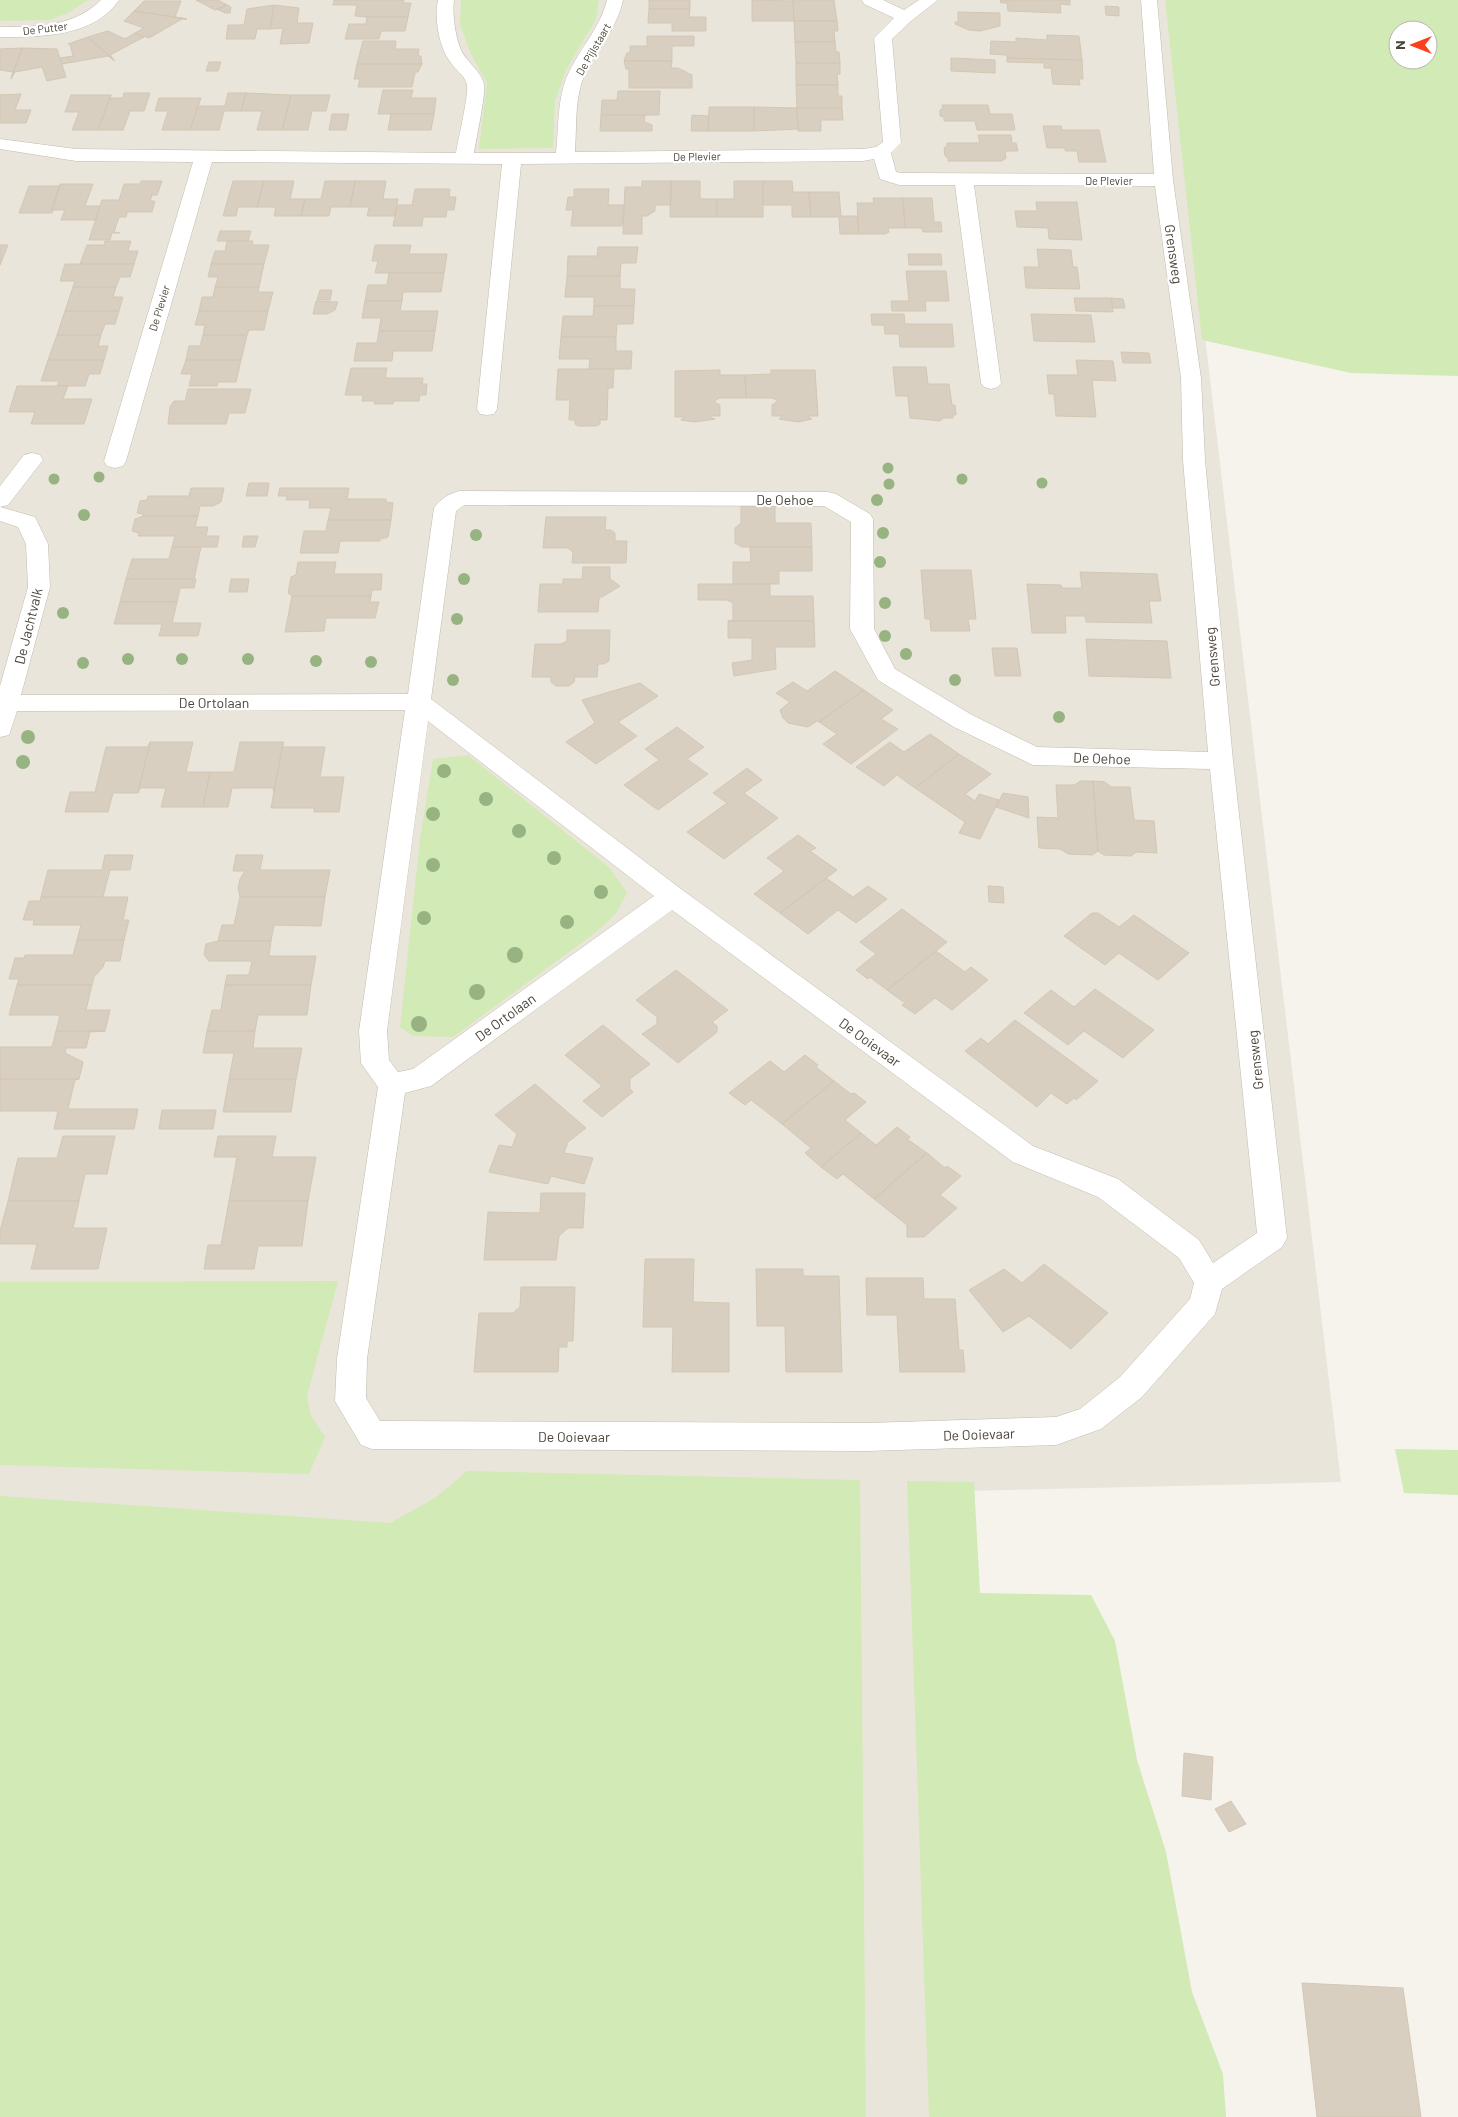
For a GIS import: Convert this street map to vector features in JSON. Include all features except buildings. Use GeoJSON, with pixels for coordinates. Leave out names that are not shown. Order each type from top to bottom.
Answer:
{"type":"FeatureCollection","features":[{"type":"Feature","properties":{"kind":"street","name":"De Putter"},"geometry":{"type":"LineString","coordinates":[[0,32],[62,29],[85,21],[106,7],[111,0]]}},
{"type":"Feature","properties":{"kind":"street"},"geometry":{"type":"LineString","coordinates":[[446,0],[444,10],[451,47],[458,61],[470,72],[476,86],[464,159]]}},
{"type":"Feature","properties":{"kind":"street","name":"De Pijlstaart"},"geometry":{"type":"LineString","coordinates":[[565,157],[572,88],[578,71],[608,26],[616,0]]}},
{"type":"Feature","properties":{"kind":"street"},"geometry":{"type":"LineString","coordinates":[[870,0],[905,17]]}},
{"type":"Feature","properties":{"kind":"street"},"geometry":{"type":"LineString","coordinates":[[882,152],[892,143],[883,38],[905,17],[930,0]]}},
{"type":"Feature","properties":{"kind":"street","name":"Grensweg"},"geometry":{"type":"LineString","coordinates":[[1150,0],[1164,180],[1191,378],[1194,460],[1222,761],[1272,1238],[1210,1282]]}},
{"type":"Feature","properties":{"kind":"street","name":"De Plevier"},"geometry":{"type":"LineString","coordinates":[[0,144],[76,155],[464,159],[863,154],[882,152],[887,175],[898,179],[1164,180]]}},
{"type":"Feature","properties":{"kind":"street","name":"De Plevier"},"geometry":{"type":"LineString","coordinates":[[115,461],[204,156]]}},
{"type":"Feature","properties":{"kind":"street"},"geometry":{"type":"LineString","coordinates":[[487,409],[512,158]]}},
{"type":"Feature","properties":{"kind":"street"},"geometry":{"type":"LineString","coordinates":[[964,180],[991,383]]}},
{"type":"Feature","properties":{"kind":"street"},"geometry":{"type":"LineString","coordinates":[[0,500],[32,460]]}},
{"type":"Feature","properties":{"kind":"street","name":"De Oehoe"},"geometry":{"type":"LineString","coordinates":[[419,702],[445,508],[459,498],[828,499],[862,519],[862,629],[886,674],[963,721],[1033,756],[1222,761]]}},
{"type":"Feature","properties":{"kind":"street","name":"De Jachtvalk"},"geometry":{"type":"LineString","coordinates":[[0,514],[27,522],[37,544],[39,587],[0,729]]}},
{"type":"Feature","properties":{"kind":"street"},"geometry":{"type":"LineString","coordinates":[[392,1085],[375,1063],[373,1031],[419,702],[672,896]]}},
{"type":"Feature","properties":{"kind":"street","name":"De Ortolaan"},"geometry":{"type":"LineString","coordinates":[[8,703],[419,702]]}},
{"type":"Feature","properties":{"kind":"street","name":"De Ortolaan"},"geometry":{"type":"LineString","coordinates":[[392,1085],[421,1078],[672,896]]}},
{"type":"Feature","properties":{"kind":"street","name":"De Ooievaar"},"geometry":{"type":"LineString","coordinates":[[392,1085],[352,1359],[350,1400],[372,1435],[867,1437],[1056,1431],[1090,1419],[1131,1387],[1204,1305],[1210,1282],[1189,1249],[1108,1188],[1023,1154],[672,896]]}},
{"type":"Feature","properties":{"kind":"shaded area"},"geometry":{"type":"Polygon","coordinates":[[[0,0],[1165,0],[1341,1482],[926,1492],[945,2117],[0,2117],[0,0]]]}},
{"type":"Feature","properties":{"kind":"green space"},"geometry":{"type":"Polygon","coordinates":[[[0,0],[88,0],[68,13],[49,20],[0,21],[0,0]]]}},
{"type":"Feature","properties":{"kind":"green space"},"geometry":{"type":"Polygon","coordinates":[[[461,0],[599,0],[596,19],[566,70],[555,101],[553,148],[479,149],[487,83],[471,54],[460,24],[461,0]]]}},
{"type":"Feature","properties":{"kind":"green space"},"geometry":{"type":"Polygon","coordinates":[[[1165,0],[1458,0],[1458,376],[1351,373],[1202,340],[1165,0]]]}},
{"type":"Feature","properties":{"kind":"green space"},"geometry":{"type":"Polygon","coordinates":[[[468,755],[610,868],[627,893],[615,915],[591,936],[453,1037],[413,1036],[400,1027],[420,839],[433,759],[468,755]]]}},
{"type":"Feature","properties":{"kind":"green space"},"geometry":{"type":"Polygon","coordinates":[[[338,1281],[307,1396],[311,1416],[325,1437],[309,1474],[0,1465],[0,1282],[338,1281]]]}},
{"type":"Feature","properties":{"kind":"green space"},"geometry":{"type":"Polygon","coordinates":[[[1395,1449],[1458,1450],[1458,1495],[1404,1493],[1395,1449]]]}},
{"type":"Feature","properties":{"kind":"green space"},"geometry":{"type":"Polygon","coordinates":[[[467,1471],[860,1480],[866,2117],[0,2117],[0,1496],[390,1523],[435,1498],[467,1471]]]}},
{"type":"Feature","properties":{"kind":"green space"},"geometry":{"type":"Polygon","coordinates":[[[907,1481],[974,1482],[980,1593],[1091,1595],[1115,1641],[1137,1760],[1166,1852],[1192,1992],[1223,2074],[1226,2117],[929,2117],[907,1481]]]}}]}
